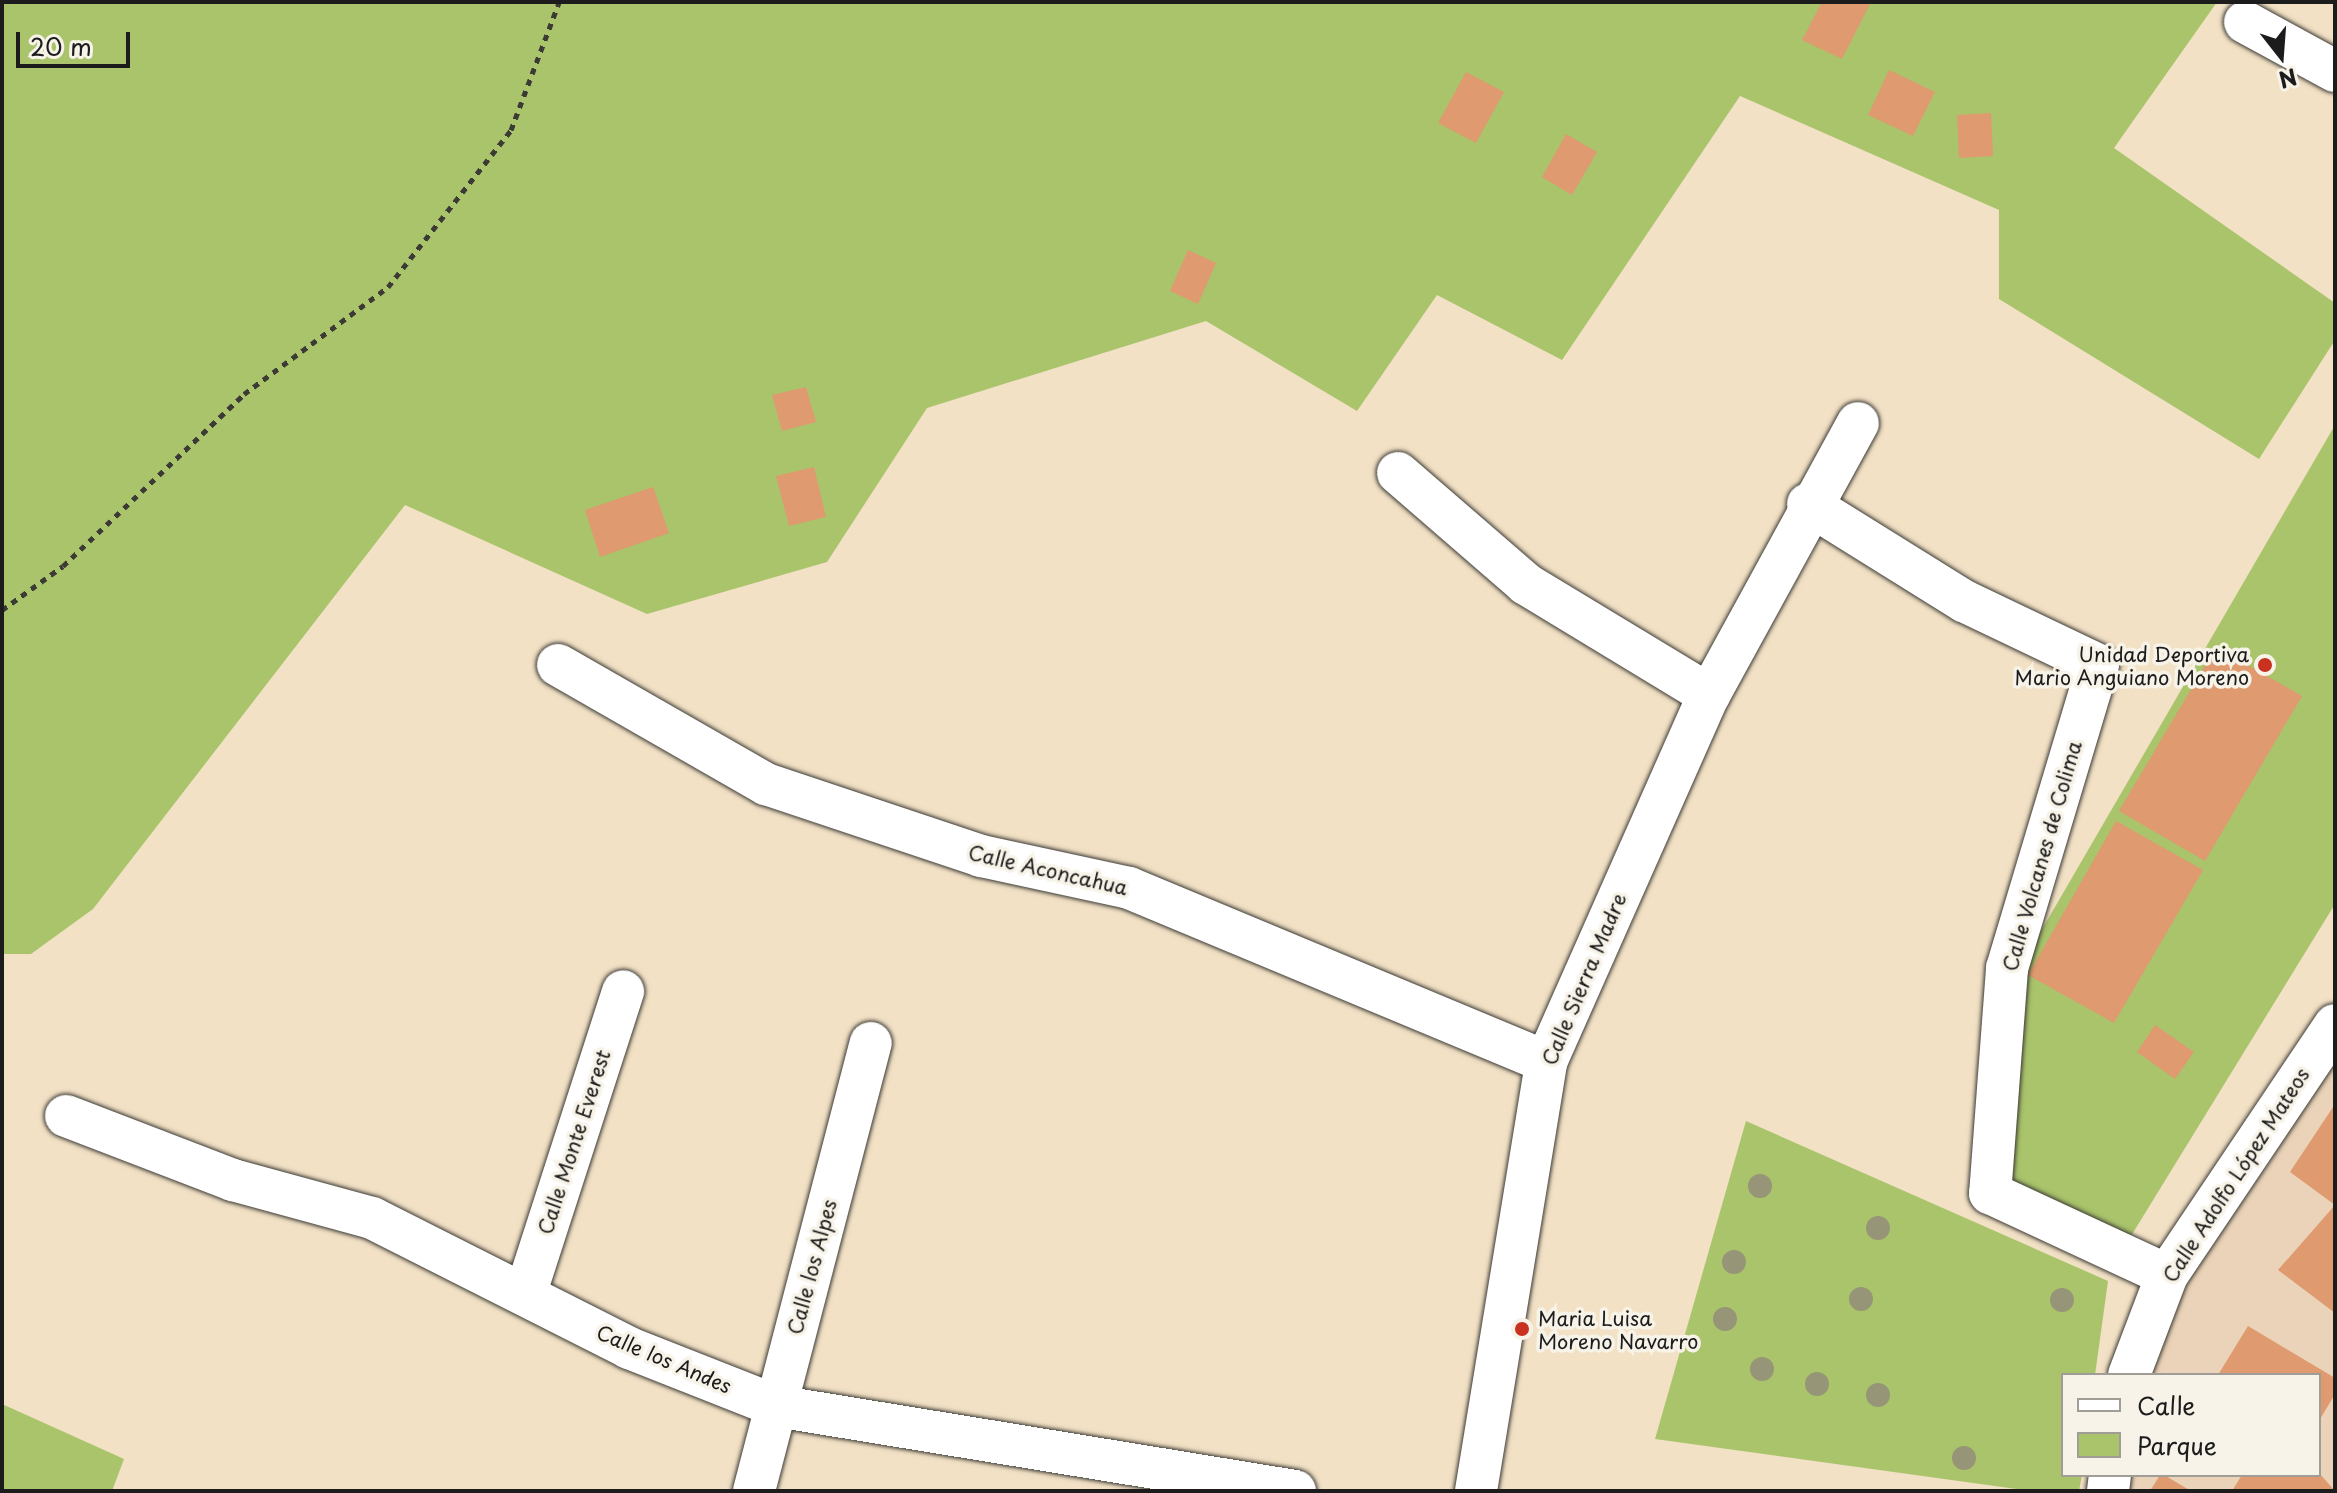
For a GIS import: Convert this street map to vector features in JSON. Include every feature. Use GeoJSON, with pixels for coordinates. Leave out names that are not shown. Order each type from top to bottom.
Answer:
{"type":"FeatureCollection","features":[{"type":"Feature","properties":{"kind":"street"},"geometry":{"type":"LineString","coordinates":[[2245,22],[2335,71]]}},
{"type":"Feature","properties":{"kind":"street","name":"Calle Sierra Madre"},"geometry":{"type":"LineString","coordinates":[[1476,1491],[1546,1062],[1709,695],[1808,504],[1858,423]]}},
{"type":"Feature","properties":{"kind":"street"},"geometry":{"type":"LineString","coordinates":[[1398,473],[1526,584],[1709,695]]}},
{"type":"Feature","properties":{"kind":"street","name":"Calle Volcanes de Colima"},"geometry":{"type":"LineString","coordinates":[[1808,504],[1964,601],[2098,665],[2007,969],[1990,1193],[2167,1275]]}},
{"type":"Feature","properties":{"kind":"street","name":"Calle Aconcahua"},"geometry":{"type":"LineString","coordinates":[[558,665],[766,784],[981,856],[1129,888],[1546,1062]]}},
{"type":"Feature","properties":{"kind":"street","name":"Calle Monte Everest"},"geometry":{"type":"LineString","coordinates":[[526,1292],[623,991]]}},
{"type":"Feature","properties":{"kind":"street","name":"Calle Adolfo López Mateos"},"geometry":{"type":"LineString","coordinates":[[2130,1373],[2167,1275],[2335,1025]]}},
{"type":"Feature","properties":{"kind":"street","name":"Calle los Alpes"},"geometry":{"type":"LineString","coordinates":[[754,1491],[871,1043]]}},
{"type":"Feature","properties":{"kind":"street","name":"Calle los Andes"},"geometry":{"type":"LineString","coordinates":[[66,1116],[233,1180],[372,1218],[526,1292],[629,1348],[776,1406],[1295,1491]]}},
{"type":"Feature","properties":{"kind":"path"},"geometry":{"type":"LineString","coordinates":[[2,610],[63,566],[244,394],[388,287],[511,130],[559,2]]}},
{"type":"Feature","properties":{"kind":"shaded area"},"geometry":{"type":"Polygon","coordinates":[[[2335,1044],[2335,1491],[2123,1491],[2125,1477],[2321,1477],[2321,1373],[2143,1373],[2177,1285],[2335,1044]]]}},
{"type":"Feature","properties":{"kind":"green space"},"geometry":{"type":"Polygon","coordinates":[[[2,2],[2217,2],[2114,148],[2335,303],[2335,340],[2259,459],[1999,299],[1999,210],[1740,96],[1562,360],[1437,295],[1357,411],[1206,321],[927,408],[827,562],[647,614],[405,505],[93,909],[31,954],[2,954],[2,2]]]}},
{"type":"Feature","properties":{"kind":"green space","name":"Unidad Deportiva Mario Anguiano Moreno"},"geometry":{"type":"Polygon","coordinates":[[[2335,425],[2335,904],[2131,1236],[2002,1181],[2019,969],[2335,425]]]}},
{"type":"Feature","properties":{"kind":"green space"},"geometry":{"type":"Polygon","coordinates":[[[1746,1121],[2108,1281],[2095,1373],[2061,1373],[2061,1477],[2082,1477],[2079,1491],[2031,1491],[1655,1439],[1746,1121]]]}},
{"type":"Feature","properties":{"kind":"green space"},"geometry":{"type":"Polygon","coordinates":[[[2,1404],[124,1459],[112,1491],[2,1491],[2,1404]]]}},
{"type":"Feature","properties":{"kind":"building"},"geometry":{"type":"Polygon","coordinates":[[[1822,2],[1871,2],[1842,59],[1802,40],[1822,2]]]}},
{"type":"Feature","properties":{"kind":"building"},"geometry":{"type":"Polygon","coordinates":[[[1889,70],[1935,92],[1913,136],[1868,115],[1889,70]]]}},
{"type":"Feature","properties":{"kind":"building"},"geometry":{"type":"Polygon","coordinates":[[[1466,72],[1504,92],[1476,143],[1438,123],[1466,72]]]}},
{"type":"Feature","properties":{"kind":"building"},"geometry":{"type":"Polygon","coordinates":[[[1991,113],[1993,156],[1959,158],[1957,115],[1991,113]]]}},
{"type":"Feature","properties":{"kind":"building"},"geometry":{"type":"Polygon","coordinates":[[[1566,134],[1597,152],[1572,195],[1542,177],[1566,134]]]}},
{"type":"Feature","properties":{"kind":"building"},"geometry":{"type":"Polygon","coordinates":[[[1188,250],[1216,263],[1198,304],[1170,291],[1188,250]]]}},
{"type":"Feature","properties":{"kind":"building"},"geometry":{"type":"Polygon","coordinates":[[[806,387],[816,422],[782,431],[772,395],[806,387]]]}},
{"type":"Feature","properties":{"kind":"building"},"geometry":{"type":"Polygon","coordinates":[[[814,467],[826,517],[789,526],[776,476],[814,467]]]}},
{"type":"Feature","properties":{"kind":"building"},"geometry":{"type":"Polygon","coordinates":[[[653,487],[669,533],[600,557],[585,510],[653,487]]]}},
{"type":"Feature","properties":{"kind":"building"},"geometry":{"type":"Polygon","coordinates":[[[2216,647],[2302,696],[2205,861],[2119,811],[2216,647]]]}},
{"type":"Feature","properties":{"kind":"building"},"geometry":{"type":"Polygon","coordinates":[[[2116,821],[2203,870],[2114,1023],[2028,975],[2116,821]]]}},
{"type":"Feature","properties":{"kind":"building"},"geometry":{"type":"Polygon","coordinates":[[[2155,1025],[2194,1052],[2175,1079],[2137,1052],[2155,1025]]]}},
{"type":"Feature","properties":{"kind":"building"},"geometry":{"type":"Polygon","coordinates":[[[2335,1104],[2335,1205],[2290,1172],[2335,1104]]]}},
{"type":"Feature","properties":{"kind":"building"},"geometry":{"type":"Polygon","coordinates":[[[2335,1205],[2335,1313],[2278,1270],[2335,1205]]]}},
{"type":"Feature","properties":{"kind":"building"},"geometry":{"type":"Polygon","coordinates":[[[2248,1326],[2335,1378],[2335,1394],[2321,1418],[2321,1373],[2219,1373],[2248,1326]]]}},
{"type":"Feature","properties":{"kind":"building"},"geometry":{"type":"Polygon","coordinates":[[[2321,1475],[2335,1491],[2232,1491],[2241,1477],[2321,1475]]]}},
{"type":"Feature","properties":{"kind":"building"},"geometry":{"type":"Polygon","coordinates":[[[2159,1477],[2167,1477],[2191,1491],[2150,1491],[2159,1477]]]}},
{"type":"Feature","properties":{"kind":"place","name":"Unidad Deportiva Mario Anguiano Moreno"},"geometry":{"type":"Point","coordinates":[2265,665]}},
{"type":"Feature","properties":{"kind":"place","name":"Maria Luisa Moreno Navarro"},"geometry":{"type":"Point","coordinates":[1522,1329]}}]}
